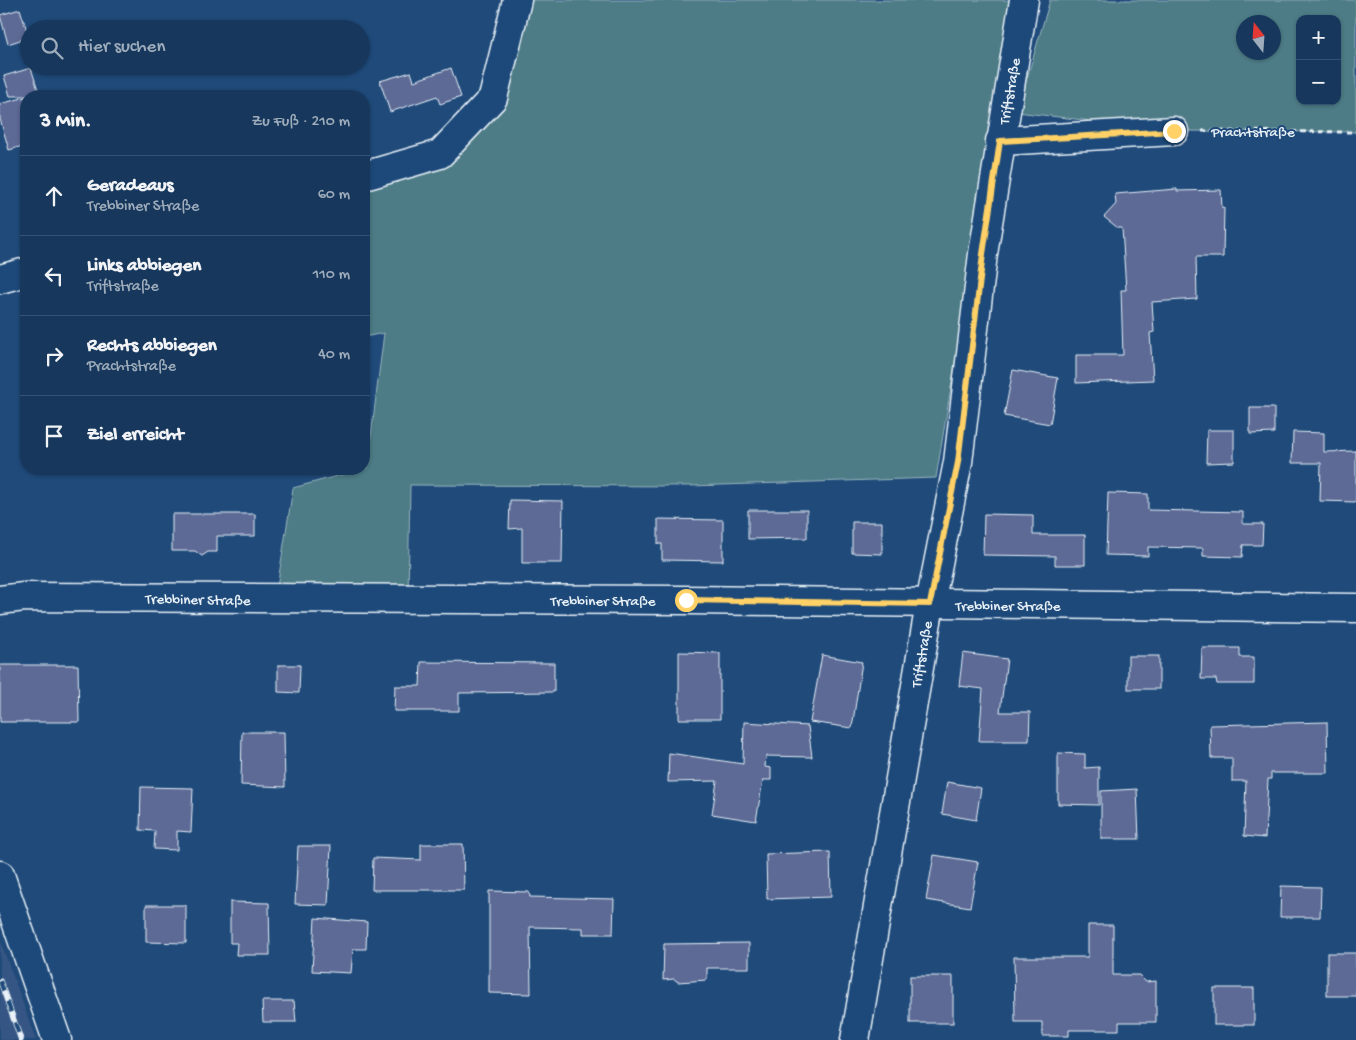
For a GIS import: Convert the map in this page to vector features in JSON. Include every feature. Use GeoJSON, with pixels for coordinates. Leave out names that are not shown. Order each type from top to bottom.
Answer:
{"type":"FeatureCollection","features":[{"type":"Feature","properties":{"kind":"street"},"geometry":{"type":"LineString","coordinates":[[370,174],[440,154],[493,98],[517,0]]}},
{"type":"Feature","properties":{"kind":"street","name":"Triftstraße"},"geometry":{"type":"LineString","coordinates":[[855,1040],[930,604],[958,462],[983,254],[1024,0]]}},
{"type":"Feature","properties":{"kind":"street"},"geometry":{"type":"LineString","coordinates":[[1000,141],[1174,131]]}},
{"type":"Feature","properties":{"kind":"street"},"geometry":{"type":"LineString","coordinates":[[0,279],[20,274]]}},
{"type":"Feature","properties":{"kind":"street","name":"Trebbiner Straße"},"geometry":{"type":"LineString","coordinates":[[0,600],[24,597],[686,600],[1356,608]]}},
{"type":"Feature","properties":{"kind":"street"},"geometry":{"type":"LineString","coordinates":[[0,875],[57,1040]]}},
{"type":"Feature","properties":{"kind":"path","name":"Prachtstraße"},"geometry":{"type":"LineString","coordinates":[[1174,131],[1356,132]]}},
{"type":"Feature","properties":{"kind":"shaded area"},"geometry":{"type":"Polygon","coordinates":[[[0,940],[36,1040],[0,1040],[0,940]]]}},
{"type":"Feature","properties":{"kind":"green space"},"geometry":{"type":"Polygon","coordinates":[[[517,0],[1015,0],[936,478],[690,486],[410,485],[408,599],[275,600],[293,488],[341,475],[370,475],[370,444],[384,333],[370,336],[370,174],[440,154],[493,98],[517,0]]]}},
{"type":"Feature","properties":{"kind":"green space"},"geometry":{"type":"Polygon","coordinates":[[[1050,0],[1356,0],[1356,132],[1174,131],[1017,112],[1050,0]]]}},
{"type":"Feature","properties":{"kind":"building"},"geometry":{"type":"Polygon","coordinates":[[[20,9],[24,20],[20,20],[20,40],[8,44],[0,15],[20,9]]]}},
{"type":"Feature","properties":{"kind":"building"},"geometry":{"type":"Polygon","coordinates":[[[451,68],[461,97],[440,104],[437,96],[390,112],[380,81],[411,72],[414,81],[451,68]]]}},
{"type":"Feature","properties":{"kind":"building"},"geometry":{"type":"Polygon","coordinates":[[[20,71],[20,75],[33,75],[38,90],[20,90],[20,96],[10,96],[4,76],[20,71]]]}},
{"type":"Feature","properties":{"kind":"building"},"geometry":{"type":"Polygon","coordinates":[[[20,99],[20,147],[9,150],[0,119],[0,104],[20,99]]]}},
{"type":"Feature","properties":{"kind":"building"},"geometry":{"type":"Polygon","coordinates":[[[1177,189],[1177,191],[1221,190],[1222,208],[1224,208],[1223,257],[1196,257],[1197,299],[1152,302],[1154,332],[1150,333],[1153,380],[1076,383],[1076,355],[1123,355],[1121,290],[1126,290],[1122,228],[1118,228],[1104,217],[1116,204],[1115,194],[1177,189]]]}},
{"type":"Feature","properties":{"kind":"building"},"geometry":{"type":"Polygon","coordinates":[[[1013,370],[1058,378],[1050,424],[1004,416],[1013,370]]]}},
{"type":"Feature","properties":{"kind":"building"},"geometry":{"type":"Polygon","coordinates":[[[1250,408],[1274,408],[1274,433],[1250,434],[1250,408]]]}},
{"type":"Feature","properties":{"kind":"building"},"geometry":{"type":"Polygon","coordinates":[[[1207,430],[1234,430],[1234,462],[1206,463],[1207,430]]]}},
{"type":"Feature","properties":{"kind":"building"},"geometry":{"type":"Polygon","coordinates":[[[1293,432],[1324,433],[1324,452],[1356,451],[1356,502],[1320,501],[1321,463],[1292,463],[1293,432]]]}},
{"type":"Feature","properties":{"kind":"building"},"geometry":{"type":"Polygon","coordinates":[[[1108,493],[1148,494],[1148,510],[1243,512],[1243,524],[1263,524],[1262,545],[1243,545],[1242,557],[1203,556],[1203,548],[1148,547],[1148,556],[1106,555],[1108,493]]]}},
{"type":"Feature","properties":{"kind":"building"},"geometry":{"type":"Polygon","coordinates":[[[510,500],[563,501],[562,563],[522,563],[522,528],[509,529],[510,500]]]}},
{"type":"Feature","properties":{"kind":"building"},"geometry":{"type":"Polygon","coordinates":[[[748,510],[807,510],[807,538],[748,539],[748,510]]]}},
{"type":"Feature","properties":{"kind":"building"},"geometry":{"type":"Polygon","coordinates":[[[172,514],[255,514],[255,536],[217,536],[217,552],[208,552],[202,556],[195,551],[172,551],[172,514]]]}},
{"type":"Feature","properties":{"kind":"building"},"geometry":{"type":"Polygon","coordinates":[[[984,514],[1033,515],[1033,535],[1085,535],[1085,565],[1055,565],[1055,556],[983,555],[984,514]]]}},
{"type":"Feature","properties":{"kind":"building"},"geometry":{"type":"Polygon","coordinates":[[[658,519],[723,520],[723,561],[662,560],[662,544],[658,544],[658,519]]]}},
{"type":"Feature","properties":{"kind":"building"},"geometry":{"type":"Polygon","coordinates":[[[852,522],[882,522],[882,554],[852,553],[852,522]]]}},
{"type":"Feature","properties":{"kind":"building"},"geometry":{"type":"Polygon","coordinates":[[[1202,648],[1240,648],[1240,657],[1254,657],[1254,684],[1217,684],[1216,679],[1201,679],[1202,648]]]}},
{"type":"Feature","properties":{"kind":"building"},"geometry":{"type":"Polygon","coordinates":[[[679,652],[720,653],[720,719],[679,719],[679,652]]]}},
{"type":"Feature","properties":{"kind":"building"},"geometry":{"type":"Polygon","coordinates":[[[963,653],[1007,659],[1000,712],[1030,712],[1029,741],[979,741],[983,689],[959,686],[963,653]]]}},
{"type":"Feature","properties":{"kind":"building"},"geometry":{"type":"Polygon","coordinates":[[[822,655],[862,662],[852,728],[810,722],[822,655]]]}},
{"type":"Feature","properties":{"kind":"building"},"geometry":{"type":"Polygon","coordinates":[[[1128,656],[1159,656],[1159,689],[1128,689],[1128,656]]]}},
{"type":"Feature","properties":{"kind":"building"},"geometry":{"type":"Polygon","coordinates":[[[421,662],[554,663],[554,692],[459,693],[459,711],[394,711],[395,686],[420,686],[421,662]]]}},
{"type":"Feature","properties":{"kind":"building"},"geometry":{"type":"Polygon","coordinates":[[[0,665],[78,665],[79,722],[0,722],[0,665]]]}},
{"type":"Feature","properties":{"kind":"building"},"geometry":{"type":"Polygon","coordinates":[[[278,665],[300,665],[299,693],[278,692],[278,665]]]}},
{"type":"Feature","properties":{"kind":"building"},"geometry":{"type":"Polygon","coordinates":[[[744,722],[808,726],[812,757],[766,756],[765,767],[771,768],[771,780],[763,780],[756,821],[712,814],[717,781],[668,782],[669,753],[743,764],[744,722]]]}},
{"type":"Feature","properties":{"kind":"building"},"geometry":{"type":"Polygon","coordinates":[[[1327,722],[1328,773],[1271,773],[1271,779],[1268,779],[1265,838],[1244,836],[1246,781],[1232,781],[1232,758],[1211,758],[1210,725],[1327,722]]]}},
{"type":"Feature","properties":{"kind":"building"},"geometry":{"type":"Polygon","coordinates":[[[242,732],[284,732],[285,787],[241,785],[242,732]]]}},
{"type":"Feature","properties":{"kind":"building"},"geometry":{"type":"Polygon","coordinates":[[[1058,753],[1085,754],[1085,768],[1099,767],[1099,805],[1058,804],[1058,753]]]}},
{"type":"Feature","properties":{"kind":"building"},"geometry":{"type":"Polygon","coordinates":[[[947,782],[981,788],[976,820],[942,814],[947,782]]]}},
{"type":"Feature","properties":{"kind":"building"},"geometry":{"type":"Polygon","coordinates":[[[141,787],[193,788],[191,832],[177,831],[177,850],[154,849],[155,831],[140,830],[141,787]]]}},
{"type":"Feature","properties":{"kind":"building"},"geometry":{"type":"Polygon","coordinates":[[[1137,789],[1139,839],[1101,839],[1101,791],[1137,789]]]}},
{"type":"Feature","properties":{"kind":"building"},"geometry":{"type":"Polygon","coordinates":[[[421,844],[463,844],[464,890],[372,890],[373,858],[421,860],[421,844]]]}},
{"type":"Feature","properties":{"kind":"building"},"geometry":{"type":"Polygon","coordinates":[[[298,846],[331,846],[328,905],[295,904],[298,846]]]}},
{"type":"Feature","properties":{"kind":"building"},"geometry":{"type":"Polygon","coordinates":[[[830,852],[831,897],[767,899],[766,854],[830,852]]]}},
{"type":"Feature","properties":{"kind":"building"},"geometry":{"type":"Polygon","coordinates":[[[934,855],[978,862],[970,907],[926,900],[934,855]]]}},
{"type":"Feature","properties":{"kind":"building"},"geometry":{"type":"Polygon","coordinates":[[[1281,886],[1321,887],[1320,917],[1280,917],[1281,886]]]}},
{"type":"Feature","properties":{"kind":"building"},"geometry":{"type":"Polygon","coordinates":[[[489,891],[529,892],[530,897],[614,899],[613,934],[583,934],[583,928],[530,927],[531,994],[489,993],[489,891]]]}},
{"type":"Feature","properties":{"kind":"building"},"geometry":{"type":"Polygon","coordinates":[[[230,902],[269,903],[270,955],[236,955],[237,943],[230,943],[230,902]]]}},
{"type":"Feature","properties":{"kind":"building"},"geometry":{"type":"Polygon","coordinates":[[[146,905],[186,905],[186,943],[146,942],[146,905]]]}},
{"type":"Feature","properties":{"kind":"building"},"geometry":{"type":"Polygon","coordinates":[[[315,918],[367,922],[366,949],[353,949],[351,973],[312,971],[315,918]]]}},
{"type":"Feature","properties":{"kind":"building"},"geometry":{"type":"Polygon","coordinates":[[[1088,925],[1113,925],[1113,975],[1139,975],[1146,982],[1156,981],[1156,1022],[1119,1022],[1119,1030],[1069,1030],[1069,1036],[1042,1036],[1042,1022],[1015,1022],[1014,957],[1088,957],[1088,925]]]}},
{"type":"Feature","properties":{"kind":"building"},"geometry":{"type":"Polygon","coordinates":[[[749,943],[749,968],[707,968],[707,980],[678,982],[674,979],[663,980],[664,944],[749,943]]]}},
{"type":"Feature","properties":{"kind":"building"},"geometry":{"type":"Polygon","coordinates":[[[1327,953],[1356,953],[1356,996],[1327,996],[1327,953]]]}},
{"type":"Feature","properties":{"kind":"building"},"geometry":{"type":"Polygon","coordinates":[[[910,976],[953,976],[953,1023],[910,1023],[910,976]]]}},
{"type":"Feature","properties":{"kind":"building"},"geometry":{"type":"Polygon","coordinates":[[[1214,988],[1254,988],[1254,1025],[1214,1025],[1214,988]]]}},
{"type":"Feature","properties":{"kind":"building"},"geometry":{"type":"Polygon","coordinates":[[[262,1001],[294,1001],[296,1022],[263,1022],[262,1001]]]}},
{"type":"Feature","properties":{"kind":"railway"},"geometry":{"type":"LineString","coordinates":[[0,981],[21,1040]]}},
{"type":"Feature","properties":{"kind":"route"},"geometry":{"type":"LineString","coordinates":[[686,600],[930,604],[958,462],[983,254],[1000,141],[1174,131]]}}]}
